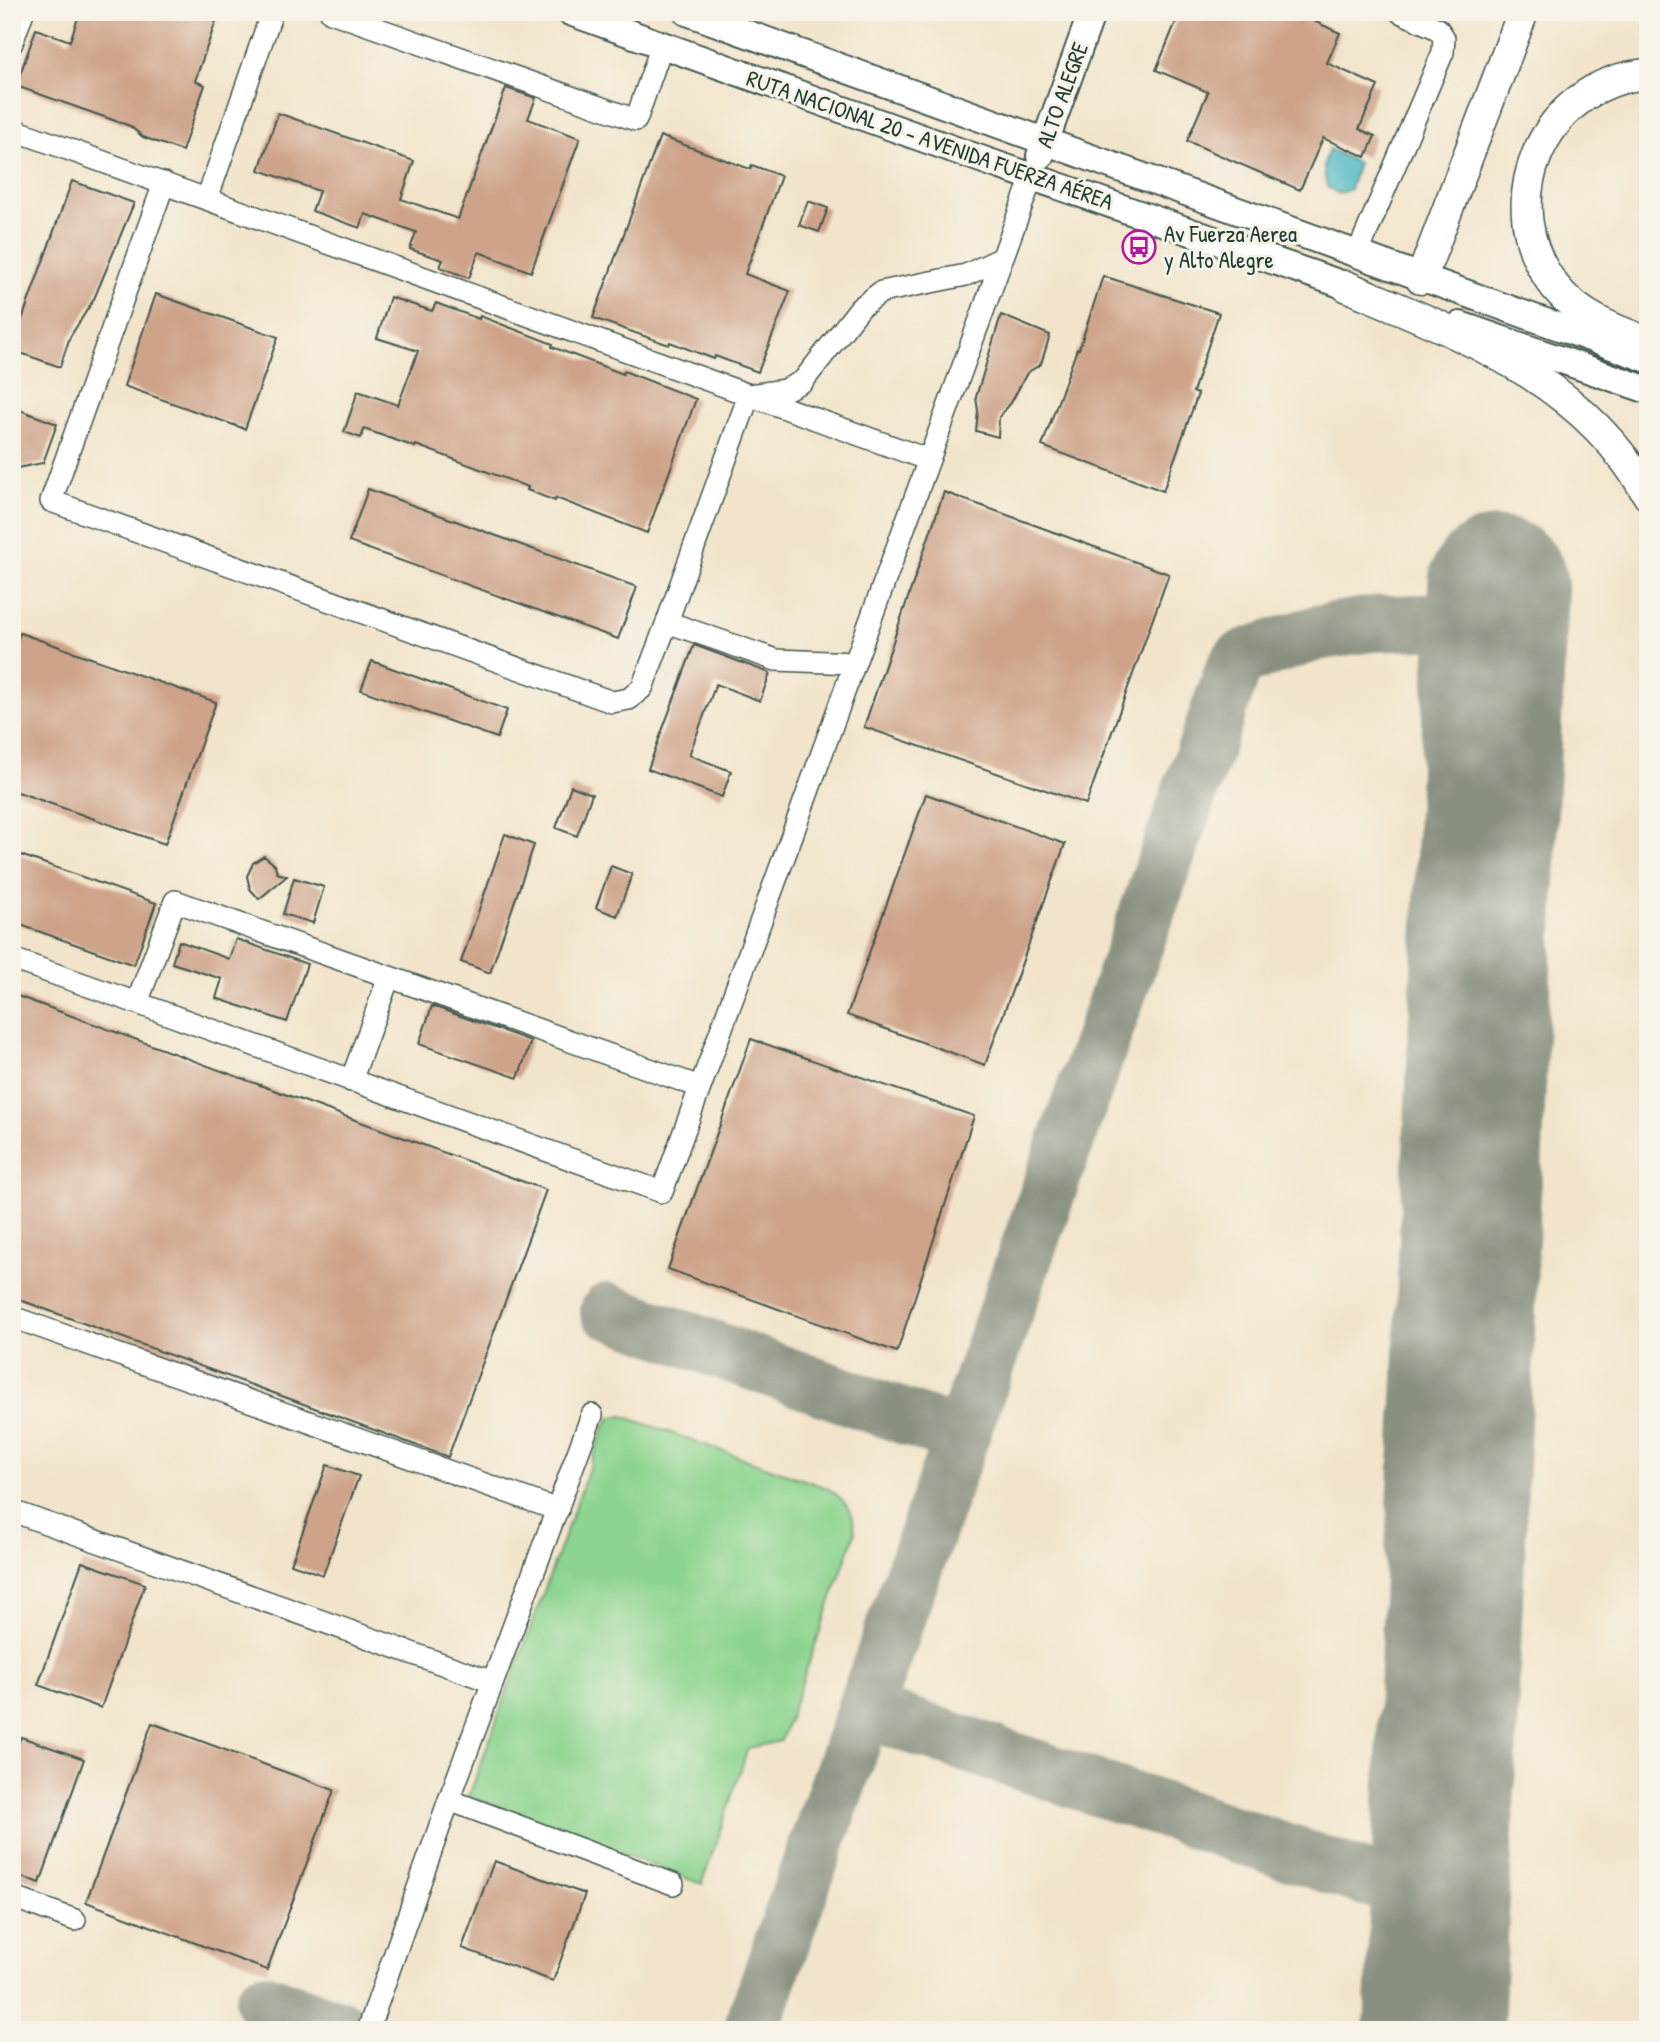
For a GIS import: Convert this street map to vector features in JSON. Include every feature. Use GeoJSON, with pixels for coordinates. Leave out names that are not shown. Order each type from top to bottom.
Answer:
{"type":"FeatureCollection","features":[{"type":"Feature","properties":{"kind":"highway"},"geometry":{"type":"LineString","coordinates":[[1421,279],[1523,12]]}},
{"type":"Feature","properties":{"kind":"highway"},"geometry":{"type":"LineString","coordinates":[[1648,74],[1619,79],[1594,89],[1574,103],[1557,120],[1543,141],[1531,168],[1526,194],[1531,245],[1543,270],[1558,290],[1592,318],[1648,342]]}},
{"type":"Feature","properties":{"kind":"highway"},"geometry":{"type":"LineString","coordinates":[[1346,286],[1471,339],[1545,383],[1610,442],[1648,495]]}},
{"type":"Feature","properties":{"kind":"main road","name":"RUTA NACIONAL 20 - AVENIDA FUERZA AÉREA"},"geometry":{"type":"LineString","coordinates":[[570,12],[1032,177],[1648,390]]}},
{"type":"Feature","properties":{"kind":"main road","name":"RUTA NACIONAL 20 - AVENIDA FUERZA AÉREA"},"geometry":{"type":"LineString","coordinates":[[687,12],[1648,359]]}},
{"type":"Feature","properties":{"kind":"main road","name":"ALTO ALEGRE"},"geometry":{"type":"LineString","coordinates":[[1032,177],[1092,12]]}},
{"type":"Feature","properties":{"kind":"lane"},"geometry":{"type":"LineString","coordinates":[[12,43],[23,12]]}},
{"type":"Feature","properties":{"kind":"lane"},"geometry":{"type":"LineString","coordinates":[[207,199],[272,12]]}},
{"type":"Feature","properties":{"kind":"lane"},"geometry":{"type":"LineString","coordinates":[[331,12],[636,120],[662,45]]}},
{"type":"Feature","properties":{"kind":"lane"},"geometry":{"type":"LineString","coordinates":[[1357,255],[1443,52],[1444,38],[1438,29],[1400,12]]}},
{"type":"Feature","properties":{"kind":"lane"},"geometry":{"type":"LineString","coordinates":[[12,129],[929,460]]}},
{"type":"Feature","properties":{"kind":"lane"},"geometry":{"type":"LineString","coordinates":[[12,959],[662,1192],[1032,177]]}},
{"type":"Feature","properties":{"kind":"lane"},"geometry":{"type":"LineString","coordinates":[[164,183],[51,501],[612,702],[629,699],[642,688],[749,395]]}},
{"type":"Feature","properties":{"kind":"lane"},"geometry":{"type":"LineString","coordinates":[[749,395],[785,390],[803,381],[860,308],[881,292],[966,275],[1002,258]]}},
{"type":"Feature","properties":{"kind":"lane"},"geometry":{"type":"LineString","coordinates":[[667,622],[776,660],[854,663]]}},
{"type":"Feature","properties":{"kind":"lane"},"geometry":{"type":"LineString","coordinates":[[136,1003],[175,901],[701,1087]]}},
{"type":"Feature","properties":{"kind":"lane"},"geometry":{"type":"LineString","coordinates":[[351,1081],[389,977]]}},
{"type":"Feature","properties":{"kind":"lane"},"geometry":{"type":"LineString","coordinates":[[12,1317],[558,1510]]}},
{"type":"Feature","properties":{"kind":"lane"},"geometry":{"type":"LineString","coordinates":[[368,2030],[449,1800],[592,1415]]}},
{"type":"Feature","properties":{"kind":"lane"},"geometry":{"type":"LineString","coordinates":[[12,1511],[494,1682]]}},
{"type":"Feature","properties":{"kind":"lane"},"geometry":{"type":"LineString","coordinates":[[449,1800],[673,1884]]}},
{"type":"Feature","properties":{"kind":"lane"},"geometry":{"type":"LineString","coordinates":[[12,1897],[75,1920]]}},
{"type":"Feature","properties":{"kind":"green space"},"geometry":{"type":"Polygon","coordinates":[[[623,1416],[827,1488],[839,1497],[853,1519],[855,1533],[781,1741],[748,1748],[702,1884],[469,1796],[605,1425],[611,1417],[623,1416]]]}},
{"type":"Feature","properties":{"kind":"water"},"geometry":{"type":"Polygon","coordinates":[[[1329,149],[1358,163],[1350,189],[1339,194],[1327,187],[1324,164],[1329,149]]]}},
{"type":"Feature","properties":{"kind":"building"},"geometry":{"type":"Polygon","coordinates":[[[80,12],[201,12],[217,18],[195,81],[205,85],[182,151],[143,137],[130,126],[16,86],[36,29],[70,41],[80,12]]]}},
{"type":"Feature","properties":{"kind":"building"},"geometry":{"type":"Polygon","coordinates":[[[1180,12],[1281,12],[1301,21],[1303,16],[1340,33],[1327,63],[1378,86],[1359,129],[1375,136],[1366,157],[1323,138],[1300,190],[1187,141],[1208,92],[1156,70],[1180,12]]]}},
{"type":"Feature","properties":{"kind":"building"},"geometry":{"type":"Polygon","coordinates":[[[506,88],[536,98],[528,119],[580,138],[531,272],[479,252],[469,278],[440,267],[443,260],[410,249],[416,232],[365,214],[360,228],[312,211],[319,191],[259,170],[278,113],[414,161],[401,199],[458,219],[506,88]]]}},
{"type":"Feature","properties":{"kind":"building"},"geometry":{"type":"Polygon","coordinates":[[[660,136],[750,169],[752,165],[781,176],[745,274],[790,291],[758,372],[593,318],[660,136]]]}},
{"type":"Feature","properties":{"kind":"building"},"geometry":{"type":"Polygon","coordinates":[[[72,181],[134,203],[94,299],[70,337],[60,367],[12,350],[12,347],[72,181]]]}},
{"type":"Feature","properties":{"kind":"building"},"geometry":{"type":"Polygon","coordinates":[[[808,201],[828,208],[819,232],[799,225],[808,201]]]}},
{"type":"Feature","properties":{"kind":"building"},"geometry":{"type":"Polygon","coordinates":[[[1103,276],[1219,313],[1193,392],[1198,394],[1163,491],[1042,446],[1103,276]]]}},
{"type":"Feature","properties":{"kind":"building"},"geometry":{"type":"Polygon","coordinates":[[[156,294],[278,337],[245,429],[124,386],[156,294]]]}},
{"type":"Feature","properties":{"kind":"building"},"geometry":{"type":"Polygon","coordinates":[[[390,297],[432,311],[436,303],[479,319],[480,316],[553,344],[552,347],[696,399],[647,533],[556,498],[555,501],[527,490],[528,487],[416,445],[415,447],[364,429],[361,438],[344,432],[358,391],[398,405],[418,351],[377,338],[390,297]]]}},
{"type":"Feature","properties":{"kind":"building"},"geometry":{"type":"Polygon","coordinates":[[[1001,315],[1050,335],[1041,364],[1027,373],[1011,403],[999,417],[998,437],[976,431],[976,397],[1001,315]]]}},
{"type":"Feature","properties":{"kind":"building"},"geometry":{"type":"Polygon","coordinates":[[[12,407],[57,424],[43,463],[12,469],[12,407]]]}},
{"type":"Feature","properties":{"kind":"building"},"geometry":{"type":"Polygon","coordinates":[[[368,489],[637,587],[618,639],[349,542],[368,489]]]}},
{"type":"Feature","properties":{"kind":"building"},"geometry":{"type":"Polygon","coordinates":[[[944,492],[1169,574],[1086,804],[864,727],[944,492]]]}},
{"type":"Feature","properties":{"kind":"building"},"geometry":{"type":"Polygon","coordinates":[[[20,633],[216,702],[165,844],[12,790],[12,655],[20,633]]]}},
{"type":"Feature","properties":{"kind":"building"},"geometry":{"type":"Polygon","coordinates":[[[694,645],[770,673],[760,701],[716,684],[689,755],[731,771],[722,797],[648,769],[694,645]]]}},
{"type":"Feature","properties":{"kind":"building"},"geometry":{"type":"Polygon","coordinates":[[[372,661],[507,710],[497,738],[361,690],[372,661]]]}},
{"type":"Feature","properties":{"kind":"building"},"geometry":{"type":"Polygon","coordinates":[[[571,786],[592,794],[577,836],[556,828],[571,786]]]}},
{"type":"Feature","properties":{"kind":"building"},"geometry":{"type":"Polygon","coordinates":[[[926,794],[1065,844],[985,1065],[847,1015],[926,794]]]}},
{"type":"Feature","properties":{"kind":"building"},"geometry":{"type":"Polygon","coordinates":[[[505,834],[534,845],[490,973],[461,962],[505,834]]]}},
{"type":"Feature","properties":{"kind":"building"},"geometry":{"type":"Polygon","coordinates":[[[12,852],[156,903],[134,965],[12,922],[12,852]]]}},
{"type":"Feature","properties":{"kind":"building"},"geometry":{"type":"Polygon","coordinates":[[[264,856],[275,865],[277,873],[287,876],[259,899],[250,889],[247,876],[253,863],[264,856]]]}},
{"type":"Feature","properties":{"kind":"building"},"geometry":{"type":"Polygon","coordinates":[[[611,866],[632,874],[617,916],[596,908],[611,866]]]}},
{"type":"Feature","properties":{"kind":"building"},"geometry":{"type":"Polygon","coordinates":[[[294,878],[324,887],[313,923],[283,914],[294,878]]]}},
{"type":"Feature","properties":{"kind":"building"},"geometry":{"type":"Polygon","coordinates":[[[236,939],[307,964],[287,1022],[216,998],[222,979],[172,963],[179,941],[229,959],[236,939]]]}},
{"type":"Feature","properties":{"kind":"building"},"geometry":{"type":"Polygon","coordinates":[[[12,994],[546,1190],[448,1457],[12,1297],[12,994]]]}},
{"type":"Feature","properties":{"kind":"building"},"geometry":{"type":"Polygon","coordinates":[[[432,1006],[531,1041],[518,1078],[419,1044],[432,1006]]]}},
{"type":"Feature","properties":{"kind":"building"},"geometry":{"type":"Polygon","coordinates":[[[751,1039],[974,1116],[897,1352],[668,1269],[751,1039]]]}},
{"type":"Feature","properties":{"kind":"building"},"geometry":{"type":"Polygon","coordinates":[[[327,1465],[359,1476],[323,1575],[291,1564],[327,1465]]]}},
{"type":"Feature","properties":{"kind":"building"},"geometry":{"type":"Polygon","coordinates":[[[82,1562],[145,1584],[101,1708],[38,1685],[82,1562]]]}},
{"type":"Feature","properties":{"kind":"building"},"geometry":{"type":"Polygon","coordinates":[[[152,1723],[334,1790],[267,1970],[86,1902],[152,1723]]]}},
{"type":"Feature","properties":{"kind":"building"},"geometry":{"type":"Polygon","coordinates":[[[21,1737],[84,1759],[40,1883],[12,1874],[12,1760],[21,1737]]]}},
{"type":"Feature","properties":{"kind":"building"},"geometry":{"type":"Polygon","coordinates":[[[494,1861],[585,1894],[553,1981],[462,1948],[494,1861]]]}},
{"type":"Feature","properties":{"kind":"taxiway"},"geometry":{"type":"LineString","coordinates":[[751,2030],[1233,670],[1239,661],[1247,656],[1317,633],[1371,624],[1497,619]]}},
{"type":"Feature","properties":{"kind":"taxiway"},"geometry":{"type":"LineString","coordinates":[[608,1311],[961,1437]]}},
{"type":"Feature","properties":{"kind":"taxiway"},"geometry":{"type":"LineString","coordinates":[[864,1710],[1440,1903]]}},
{"type":"Feature","properties":{"kind":"taxiway"},"geometry":{"type":"LineString","coordinates":[[263,2001],[345,2030]]}},
{"type":"Feature","properties":{"kind":"runway"},"geometry":{"type":"LineString","coordinates":[[1434,2030],[1498,587]]}},
{"type":"Feature","properties":{"kind":"place","name":"Av Fuerza Aerea y Alto Alegre"},"geometry":{"type":"Point","coordinates":[1139,247]}}]}
